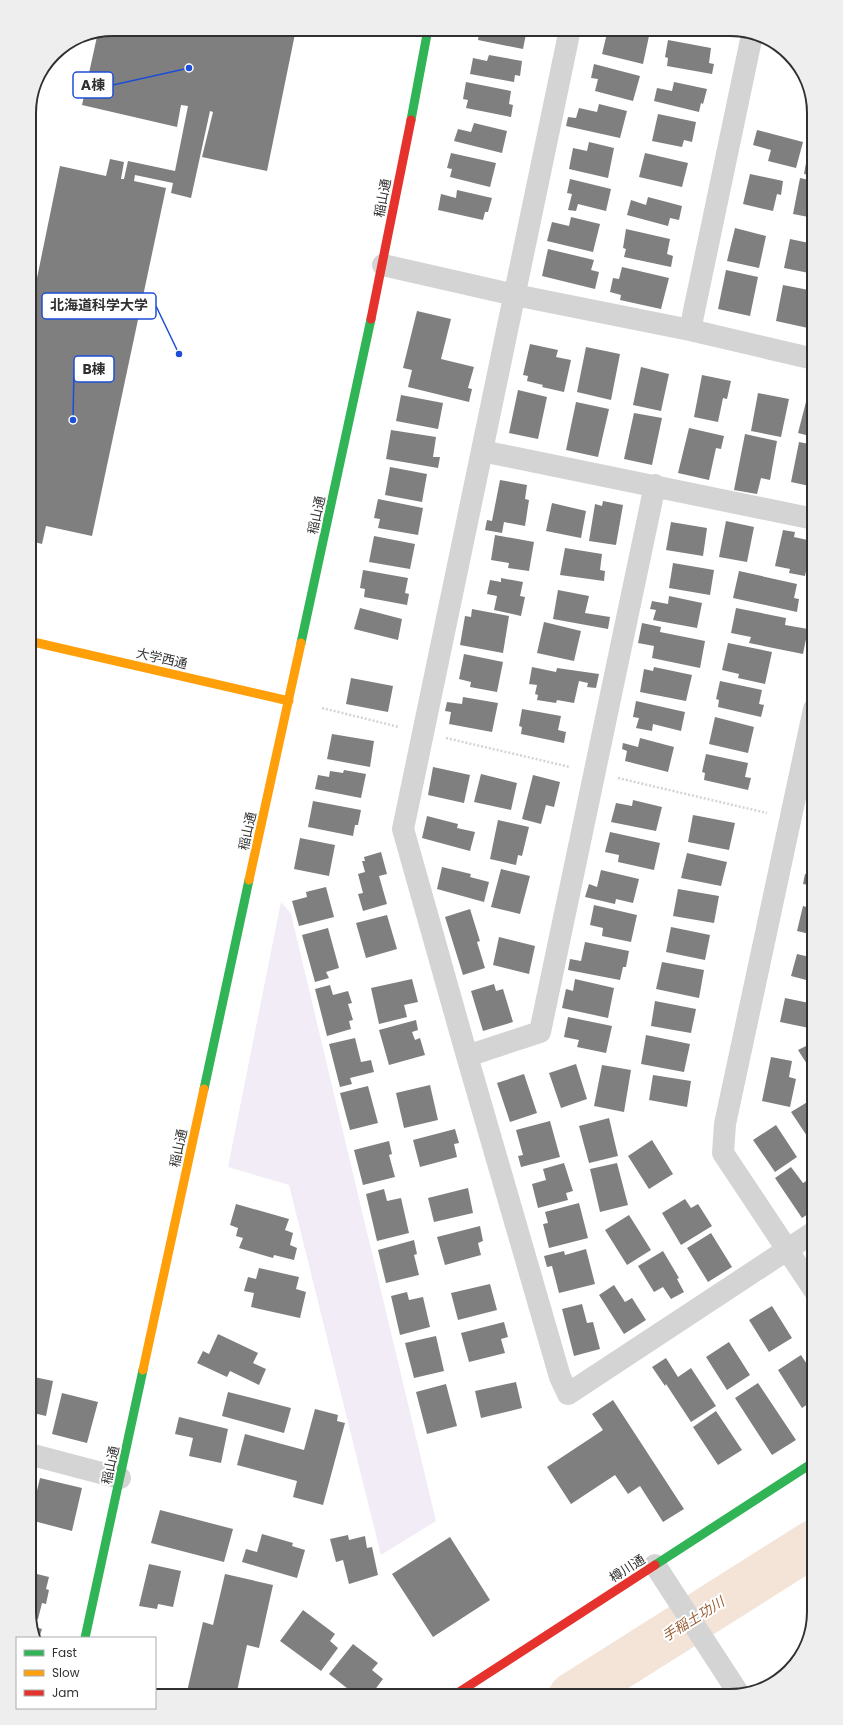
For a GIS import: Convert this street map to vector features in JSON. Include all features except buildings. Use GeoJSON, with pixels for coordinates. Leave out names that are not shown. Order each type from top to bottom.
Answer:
{"type":"FeatureCollection","features":[{"type":"Feature","properties":{"kind":"street","name":"稲山通"},"geometry":{"type":"LineString","coordinates":[[85,1637],[383,265],[427,36]]}},
{"type":"Feature","properties":{"kind":"street"},"geometry":{"type":"LineString","coordinates":[[569,36],[403,829],[560,1377],[568,1394],[807,1236]]}},
{"type":"Feature","properties":{"kind":"street"},"geometry":{"type":"LineString","coordinates":[[690,330],[751,39]]}},
{"type":"Feature","properties":{"kind":"street"},"geometry":{"type":"LineString","coordinates":[[383,265],[515,295],[690,330],[807,357]]}},
{"type":"Feature","properties":{"kind":"street"},"geometry":{"type":"LineString","coordinates":[[482,451],[655,485],[807,518]]}},
{"type":"Feature","properties":{"kind":"street"},"geometry":{"type":"LineString","coordinates":[[467,1056],[540,1032],[655,485]]}},
{"type":"Feature","properties":{"kind":"street","name":"大学西通"},"geometry":{"type":"LineString","coordinates":[[36,643],[289,701]]}},
{"type":"Feature","properties":{"kind":"street"},"geometry":{"type":"LineString","coordinates":[[807,741],[725,1124],[723,1153],[807,1279]]}},
{"type":"Feature","properties":{"kind":"street"},"geometry":{"type":"LineString","coordinates":[[36,1456],[120,1478]]}},
{"type":"Feature","properties":{"kind":"street","name":"樽川通"},"geometry":{"type":"LineString","coordinates":[[464,1689],[807,1467]]}},
{"type":"Feature","properties":{"kind":"street"},"geometry":{"type":"LineString","coordinates":[[655,1565],[676,1600],[735,1688]]}},
{"type":"Feature","properties":{"kind":"path"},"geometry":{"type":"LineString","coordinates":[[322,708],[401,727]]}},
{"type":"Feature","properties":{"kind":"path"},"geometry":{"type":"LineString","coordinates":[[442,737],[790,819]]}},
{"type":"Feature","properties":{"kind":"shaded area"},"geometry":{"type":"Polygon","coordinates":[[[281,902],[291,914],[436,1521],[381,1555],[289,1185],[228,1167],[281,902]]]}},
{"type":"Feature","properties":{"kind":"waterway","name":"手稲土功川"},"geometry":{"type":"LineString","coordinates":[[583,1689],[807,1547]]}},
{"type":"Feature","properties":{"kind":"traffic: fast"},"geometry":{"type":"LineString","coordinates":[[411,120],[427,36]]}},
{"type":"Feature","properties":{"kind":"traffic: fast"},"geometry":{"type":"LineString","coordinates":[[301,643],[371,319]]}},
{"type":"Feature","properties":{"kind":"traffic: fast"},"geometry":{"type":"LineString","coordinates":[[204,1089],[249,880]]}},
{"type":"Feature","properties":{"kind":"traffic: fast"},"geometry":{"type":"LineString","coordinates":[[85,1637],[143,1370]]}},
{"type":"Feature","properties":{"kind":"traffic: fast"},"geometry":{"type":"LineString","coordinates":[[655,1565],[807,1467]]}},
{"type":"Feature","properties":{"kind":"traffic: slow"},"geometry":{"type":"LineString","coordinates":[[36,643],[289,701]]}},
{"type":"Feature","properties":{"kind":"traffic: slow"},"geometry":{"type":"LineString","coordinates":[[249,880],[301,643]]}},
{"type":"Feature","properties":{"kind":"traffic: slow"},"geometry":{"type":"LineString","coordinates":[[143,1370],[204,1089]]}},
{"type":"Feature","properties":{"kind":"traffic: jam"},"geometry":{"type":"LineString","coordinates":[[371,319],[411,120]]}},
{"type":"Feature","properties":{"kind":"traffic: jam"},"geometry":{"type":"LineString","coordinates":[[464,1689],[655,1565]]}},
{"type":"Feature","properties":{"kind":"place","name":"A棟"},"geometry":{"type":"Point","coordinates":[189,68]}},
{"type":"Feature","properties":{"kind":"place","name":"北海道科学大学"},"geometry":{"type":"Point","coordinates":[179,354]}},
{"type":"Feature","properties":{"kind":"place","name":"B棟"},"geometry":{"type":"Point","coordinates":[73,420]}}]}
